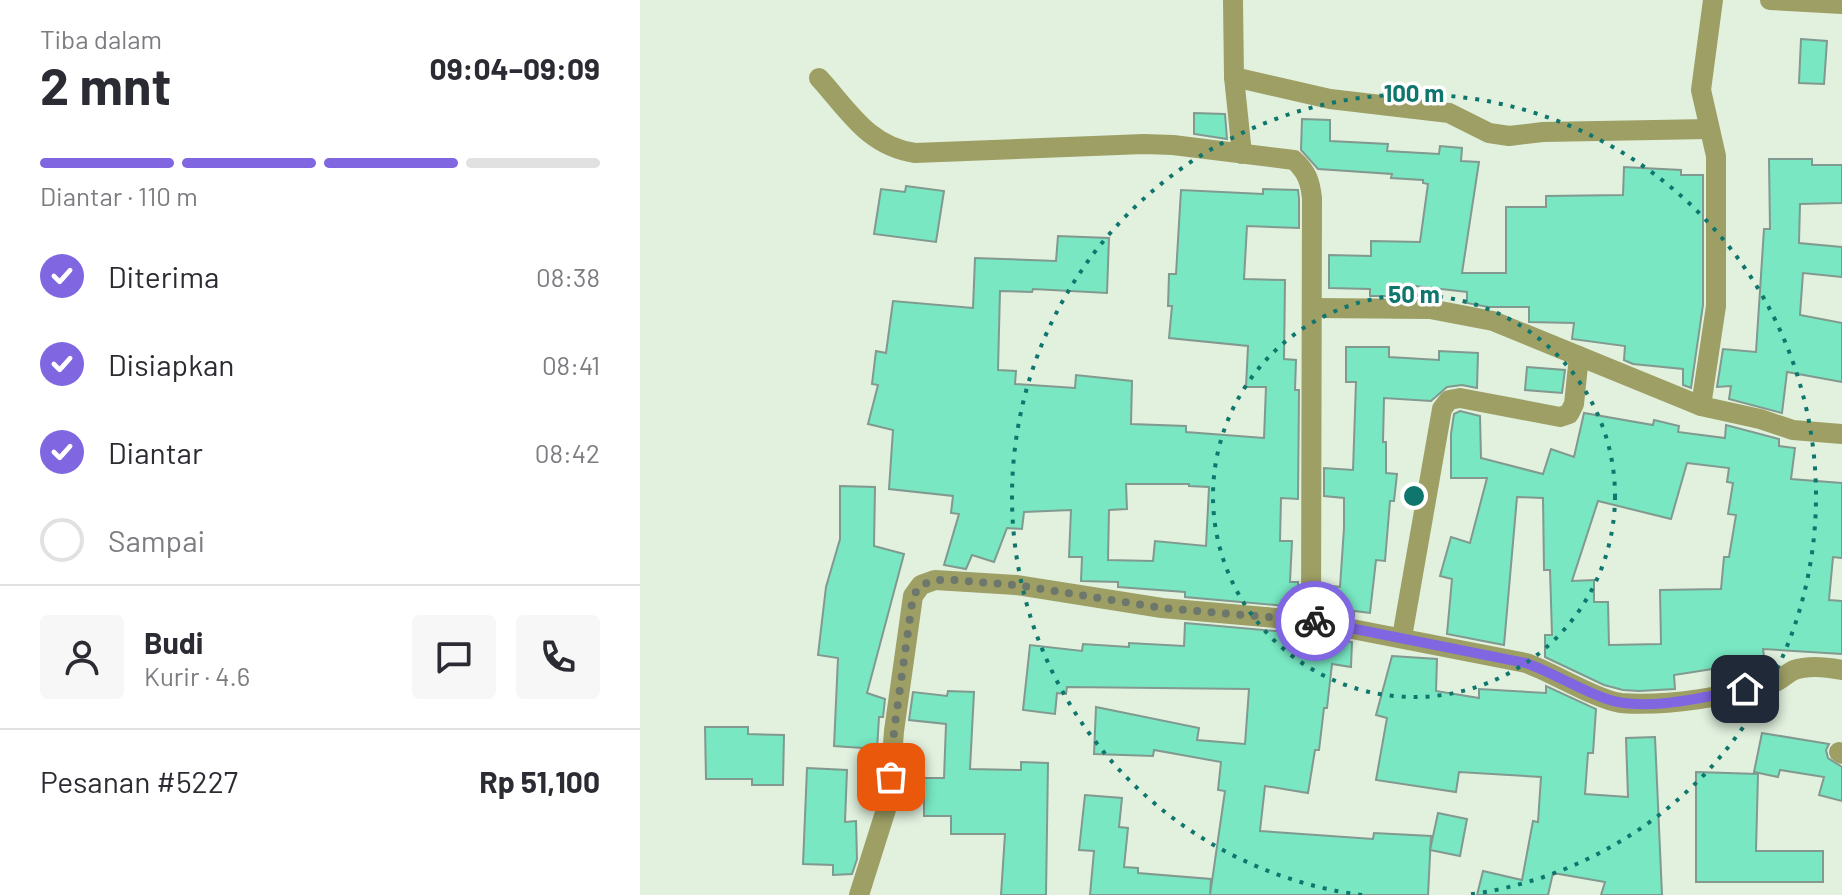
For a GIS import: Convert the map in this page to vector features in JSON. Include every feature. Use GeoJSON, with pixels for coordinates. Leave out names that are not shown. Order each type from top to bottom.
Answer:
{"type":"FeatureCollection","features":[{"type":"Feature","properties":{"kind":"street"},"geometry":{"type":"LineString","coordinates":[[1233,0],[1234,77],[1242,154]]}},
{"type":"Feature","properties":{"kind":"street"},"geometry":{"type":"LineString","coordinates":[[1701,406],[1716,306],[1716,156],[1701,90],[1713,0]]}},
{"type":"Feature","properties":{"kind":"street"},"geometry":{"type":"LineString","coordinates":[[1770,0],[1842,4]]}},
{"type":"Feature","properties":{"kind":"street"},"geometry":{"type":"LineString","coordinates":[[1234,77],[1330,99],[1449,113],[1489,133],[1509,136],[1543,132],[1709,129]]}},
{"type":"Feature","properties":{"kind":"street"},"geometry":{"type":"LineString","coordinates":[[819,78],[876,140],[893,150],[915,153],[1173,145],[1294,160],[1303,168],[1310,180],[1311,621]]}},
{"type":"Feature","properties":{"kind":"street"},"geometry":{"type":"LineString","coordinates":[[1312,308],[1430,309],[1493,321],[1701,406],[1793,430],[1842,434]]}},
{"type":"Feature","properties":{"kind":"street"},"geometry":{"type":"LineString","coordinates":[[1402,637],[1442,409],[1449,400],[1460,398],[1560,417],[1569,414],[1574,404],[1579,356]]}},
{"type":"Feature","properties":{"kind":"street"},"geometry":{"type":"LineString","coordinates":[[859,895],[889,800],[894,731],[913,596],[921,585],[935,580],[1016,585],[1162,608],[1311,621],[1402,637],[1526,663],[1622,703],[1683,702],[1776,682],[1795,670],[1823,666],[1842,670]]}},
{"type":"Feature","properties":{"kind":"building"},"geometry":{"type":"Polygon","coordinates":[[[1801,39],[1827,41],[1824,84],[1799,83],[1801,39]]]}},
{"type":"Feature","properties":{"kind":"building"},"geometry":{"type":"Polygon","coordinates":[[[1194,113],[1225,114],[1227,139],[1194,134],[1194,113]]]}},
{"type":"Feature","properties":{"kind":"building"},"geometry":{"type":"Polygon","coordinates":[[[1302,119],[1330,120],[1330,141],[1388,144],[1387,151],[1439,154],[1440,146],[1462,148],[1461,161],[1479,162],[1462,273],[1506,273],[1506,207],[1546,207],[1546,196],[1623,195],[1624,167],[1681,170],[1681,175],[1703,175],[1703,305],[1691,388],[1683,385],[1683,369],[1633,364],[1624,360],[1625,346],[1572,339],[1574,323],[1529,322],[1529,307],[1488,307],[1467,303],[1467,292],[1398,284],[1398,296],[1370,296],[1370,289],[1329,288],[1329,255],[1371,256],[1371,241],[1420,242],[1428,184],[1423,180],[1391,178],[1392,174],[1318,169],[1301,150],[1302,119]]]}},
{"type":"Feature","properties":{"kind":"building"},"geometry":{"type":"Polygon","coordinates":[[[1769,159],[1812,159],[1812,165],[1842,165],[1842,203],[1800,204],[1799,243],[1842,247],[1842,277],[1803,273],[1800,315],[1842,323],[1842,382],[1787,372],[1782,413],[1729,399],[1731,386],[1717,387],[1723,349],[1756,352],[1764,229],[1770,229],[1769,159]]]}},
{"type":"Feature","properties":{"kind":"building"},"geometry":{"type":"Polygon","coordinates":[[[906,186],[944,191],[936,242],[874,234],[881,189],[905,192],[906,186]]]}},
{"type":"Feature","properties":{"kind":"building"},"geometry":{"type":"Polygon","coordinates":[[[1263,189],[1298,190],[1299,199],[1299,228],[1247,226],[1244,279],[1285,280],[1284,359],[1296,360],[1295,390],[1299,390],[1298,499],[1281,498],[1280,541],[1292,541],[1290,582],[1298,582],[1298,607],[1185,597],[1185,592],[1118,587],[1118,582],[1081,581],[1082,557],[1069,557],[1071,510],[1024,512],[1022,529],[1007,528],[994,562],[972,555],[966,569],[944,565],[959,514],[951,513],[953,496],[889,489],[893,430],[868,424],[878,385],[872,384],[876,351],[886,353],[893,301],[973,308],[975,258],[1056,261],[1058,236],[1109,238],[1107,293],[1033,289],[1032,292],[1000,291],[998,370],[1016,371],[1015,384],[1075,388],[1076,375],[1132,381],[1131,424],[1186,426],[1186,432],[1264,438],[1266,387],[1246,387],[1248,346],[1169,338],[1172,306],[1168,306],[1169,274],[1176,274],[1181,190],[1263,194],[1263,189]],[[1126,484],[1127,509],[1109,510],[1108,560],[1153,561],[1155,541],[1206,546],[1209,487],[1126,484]]]}},
{"type":"Feature","properties":{"kind":"building"},"geometry":{"type":"Polygon","coordinates":[[[1346,347],[1389,347],[1389,357],[1439,360],[1439,351],[1478,353],[1477,388],[1462,385],[1447,387],[1431,401],[1384,398],[1386,473],[1397,474],[1394,501],[1390,501],[1385,561],[1376,560],[1370,613],[1354,611],[1354,616],[1324,610],[1324,585],[1340,587],[1344,498],[1324,496],[1324,468],[1353,470],[1356,382],[1346,382],[1346,347]]]}},
{"type":"Feature","properties":{"kind":"building"},"geometry":{"type":"Polygon","coordinates":[[[1527,367],[1565,370],[1562,393],[1525,390],[1527,367]]]}},
{"type":"Feature","properties":{"kind":"building"},"geometry":{"type":"Polygon","coordinates":[[[1460,411],[1480,416],[1481,458],[1543,474],[1551,449],[1574,457],[1584,413],[1653,425],[1654,420],[1679,426],[1678,432],[1725,438],[1726,425],[1779,439],[1779,446],[1795,448],[1791,479],[1842,483],[1842,558],[1833,557],[1829,600],[1842,601],[1842,654],[1763,649],[1766,671],[1744,677],[1742,667],[1720,672],[1719,668],[1674,675],[1675,689],[1639,691],[1604,685],[1545,657],[1545,635],[1552,635],[1550,570],[1544,570],[1543,498],[1517,497],[1504,645],[1447,634],[1452,579],[1440,576],[1451,537],[1470,543],[1487,478],[1451,478],[1454,414],[1460,411]],[[1687,463],[1671,519],[1598,501],[1572,581],[1594,580],[1594,602],[1608,602],[1609,645],[1661,644],[1660,590],[1721,589],[1724,557],[1729,557],[1736,515],[1728,514],[1733,483],[1727,482],[1729,468],[1687,463]]]}},
{"type":"Feature","properties":{"kind":"building"},"geometry":{"type":"Polygon","coordinates":[[[840,486],[875,487],[874,546],[904,554],[867,693],[885,699],[883,717],[879,717],[877,749],[834,746],[838,658],[818,655],[826,587],[840,539],[840,486]]]}},
{"type":"Feature","properties":{"kind":"building"},"geometry":{"type":"Polygon","coordinates":[[[1185,623],[1309,634],[1352,642],[1351,667],[1332,664],[1327,708],[1324,708],[1319,750],[1315,750],[1308,793],[1265,786],[1260,831],[1373,839],[1374,833],[1431,836],[1428,895],[1210,895],[1225,791],[1218,790],[1221,762],[1154,750],[1153,756],[1094,754],[1096,707],[1199,728],[1197,740],[1245,744],[1249,689],[1067,687],[1066,694],[1057,693],[1055,714],[1023,710],[1030,645],[1082,651],[1083,644],[1184,646],[1185,623]]]}},
{"type":"Feature","properties":{"kind":"building"},"geometry":{"type":"Polygon","coordinates":[[[1392,656],[1437,659],[1436,691],[1479,698],[1479,689],[1546,693],[1546,686],[1596,709],[1593,753],[1588,753],[1585,794],[1628,797],[1626,738],[1655,737],[1662,895],[1601,895],[1605,882],[1553,873],[1548,895],[1477,895],[1483,871],[1522,880],[1533,821],[1538,822],[1541,777],[1459,772],[1456,792],[1376,780],[1387,718],[1376,715],[1392,656]]]}},
{"type":"Feature","properties":{"kind":"building"},"geometry":{"type":"Polygon","coordinates":[[[948,691],[974,692],[970,769],[1021,770],[1021,762],[1048,763],[1046,895],[1001,895],[1005,834],[951,834],[951,816],[924,816],[924,778],[944,778],[946,724],[909,720],[913,692],[947,696],[948,691]]]}},
{"type":"Feature","properties":{"kind":"building"},"geometry":{"type":"Polygon","coordinates":[[[705,727],[748,727],[748,734],[784,735],[783,785],[752,785],[752,779],[706,779],[705,727]]]}},
{"type":"Feature","properties":{"kind":"building"},"geometry":{"type":"Polygon","coordinates":[[[1762,733],[1829,744],[1826,750],[1828,758],[1842,767],[1842,801],[1819,795],[1824,777],[1780,770],[1778,777],[1754,772],[1762,733]]]}},
{"type":"Feature","properties":{"kind":"building"},"geometry":{"type":"Polygon","coordinates":[[[807,768],[847,770],[845,822],[856,821],[857,859],[852,874],[833,875],[833,865],[803,864],[807,768]]]}},
{"type":"Feature","properties":{"kind":"building"},"geometry":{"type":"Polygon","coordinates":[[[1696,772],[1758,774],[1756,851],[1823,851],[1823,882],[1696,882],[1696,772]]]}},
{"type":"Feature","properties":{"kind":"building"},"geometry":{"type":"Polygon","coordinates":[[[1085,795],[1122,798],[1119,827],[1128,828],[1124,867],[1138,868],[1138,873],[1211,879],[1210,895],[1090,895],[1094,851],[1079,850],[1085,795]]]}},
{"type":"Feature","properties":{"kind":"building"},"geometry":{"type":"Polygon","coordinates":[[[1438,813],[1467,819],[1460,856],[1430,850],[1438,813]]]}},
{"type":"Feature","properties":{"kind":"way so far"},"geometry":{"type":"LineString","coordinates":[[891,777],[894,731],[913,596],[921,585],[935,580],[1016,585],[1162,608],[1315,621]]}},
{"type":"Feature","properties":{"kind":"route"},"geometry":{"type":"LineString","coordinates":[[1315,621],[1526,663],[1622,703],[1683,702],[1745,689]]}}]}
